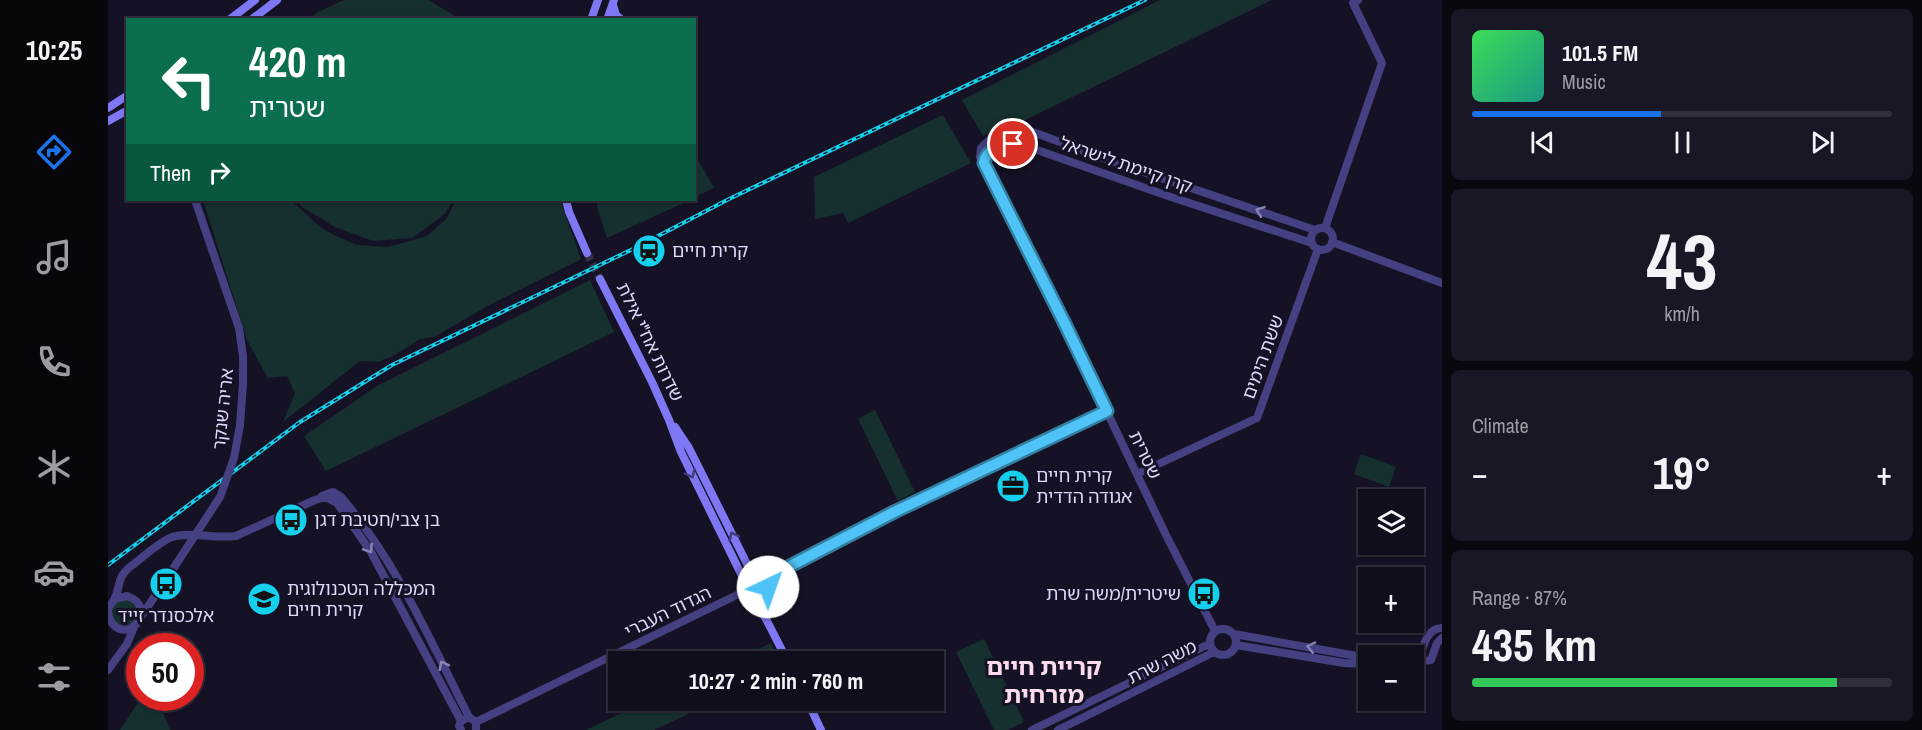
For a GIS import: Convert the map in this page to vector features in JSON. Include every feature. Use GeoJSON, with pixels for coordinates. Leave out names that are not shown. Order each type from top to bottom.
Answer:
{"type":"FeatureCollection","features":[{"type":"Feature","properties":{"kind":"main road"},"geometry":{"type":"LineString","coordinates":[[232,18],[255,0]]}},
{"type":"Feature","properties":{"kind":"main road"},"geometry":{"type":"LineString","coordinates":[[254,18],[277,0]]}},
{"type":"Feature","properties":{"kind":"main road"},"geometry":{"type":"LineString","coordinates":[[592,18],[598,0]]}},
{"type":"Feature","properties":{"kind":"main road"},"geometry":{"type":"LineString","coordinates":[[613,1],[615,12],[623,18]]}},
{"type":"Feature","properties":{"kind":"main road"},"geometry":{"type":"LineString","coordinates":[[608,18],[613,1]]}},
{"type":"Feature","properties":{"kind":"main road"},"geometry":{"type":"LineString","coordinates":[[108,108],[126,96]]}},
{"type":"Feature","properties":{"kind":"main road"},"geometry":{"type":"LineString","coordinates":[[108,120],[126,111]]}},
{"type":"Feature","properties":{"kind":"main road"},"geometry":{"type":"LineString","coordinates":[[566,201],[587,253]]}},
{"type":"Feature","properties":{"kind":"main road","name":"שדרות אח\"י אילת"},"geometry":{"type":"LineString","coordinates":[[600,279],[744,580]]}},
{"type":"Feature","properties":{"kind":"main road","name":"שדרות אח\"י אילת"},"geometry":{"type":"LineString","coordinates":[[669,420],[689,448],[752,574]]}},
{"type":"Feature","properties":{"kind":"main road"},"geometry":{"type":"LineString","coordinates":[[752,574],[759,574],[765,579],[768,587],[765,595],[758,599],[746,596],[743,592],[744,580],[752,574]]}},
{"type":"Feature","properties":{"kind":"main road"},"geometry":{"type":"LineString","coordinates":[[758,599],[782,651]]}},
{"type":"Feature","properties":{"kind":"main road"},"geometry":{"type":"LineString","coordinates":[[812,711],[822,730]]}},
{"type":"Feature","properties":{"kind":"street"},"geometry":{"type":"LineString","coordinates":[[1325,228],[1382,63],[1355,1]]}},
{"type":"Feature","properties":{"kind":"street","name":"קרן קיימת לישראל"},"geometry":{"type":"LineString","coordinates":[[984,163],[979,155],[986,142],[1006,130],[1019,129],[1315,230]]}},
{"type":"Feature","properties":{"kind":"street","name":"קרן קיימת לישראל"},"geometry":{"type":"LineString","coordinates":[[984,163],[986,156],[992,150],[1010,144],[1020,144],[1315,246]]}},
{"type":"Feature","properties":{"kind":"street","name":"שטרית"},"geometry":{"type":"LineString","coordinates":[[984,163],[1215,631]]}},
{"type":"Feature","properties":{"kind":"street","name":"אריה שנקר"},"geometry":{"type":"LineString","coordinates":[[141,617],[220,497],[234,458],[240,425],[243,356],[238,328],[193,201]]}},
{"type":"Feature","properties":{"kind":"street"},"geometry":{"type":"LineString","coordinates":[[1315,230],[1325,228],[1331,232],[1332,242],[1328,248],[1315,246]]}},
{"type":"Feature","properties":{"kind":"street","name":"ששת הימים"},"geometry":{"type":"LineString","coordinates":[[1137,474],[1257,418],[1315,246],[1311,236],[1315,230]]}},
{"type":"Feature","properties":{"kind":"street"},"geometry":{"type":"LineString","coordinates":[[1332,242],[1442,283]]}},
{"type":"Feature","properties":{"kind":"street"},"geometry":{"type":"LineString","coordinates":[[765,579],[894,512],[1107,411]]}},
{"type":"Feature","properties":{"kind":"street"},"geometry":{"type":"LineString","coordinates":[[134,627],[123,629],[114,626],[109,618],[109,609],[115,599],[120,580],[128,568],[172,537],[236,536],[330,492],[336,493],[353,511],[392,570],[473,725],[459,726],[461,730]]}},
{"type":"Feature","properties":{"kind":"street"},"geometry":{"type":"LineString","coordinates":[[120,580],[121,590],[141,607],[141,617],[132,633]]}},
{"type":"Feature","properties":{"kind":"street","name":"הגדוד העברי"},"geometry":{"type":"LineString","coordinates":[[473,725],[743,592]]}},
{"type":"Feature","properties":{"kind":"street"},"geometry":{"type":"LineString","coordinates":[[115,599],[148,599],[156,595]]}},
{"type":"Feature","properties":{"kind":"street"},"geometry":{"type":"LineString","coordinates":[[1234,634],[1236,645],[1227,654],[1214,652],[1209,644],[1210,637],[1215,631],[1225,628],[1234,634],[1358,656]]}},
{"type":"Feature","properties":{"kind":"street"},"geometry":{"type":"LineString","coordinates":[[1424,645],[1430,633],[1436,628],[1442,628]]}},
{"type":"Feature","properties":{"kind":"street"},"geometry":{"type":"LineString","coordinates":[[123,629],[126,634]]}},
{"type":"Feature","properties":{"kind":"street"},"geometry":{"type":"LineString","coordinates":[[1424,661],[1432,658],[1437,643],[1442,638]]}},
{"type":"Feature","properties":{"kind":"street","name":"משה שרת"},"geometry":{"type":"LineString","coordinates":[[1032,730],[1209,644]]}},
{"type":"Feature","properties":{"kind":"street"},"geometry":{"type":"LineString","coordinates":[[108,670],[126,645]]}},
{"type":"Feature","properties":{"kind":"street"},"geometry":{"type":"LineString","coordinates":[[1236,645],[1358,664]]}},
{"type":"Feature","properties":{"kind":"street","name":"משה שרת"},"geometry":{"type":"LineString","coordinates":[[1058,730],[1214,652]]}},
{"type":"Feature","properties":{"kind":"green space"},"geometry":{"type":"Polygon","coordinates":[[[344,0],[428,0],[455,18],[310,18],[344,0]]]}},
{"type":"Feature","properties":{"kind":"green space"},"geometry":{"type":"Polygon","coordinates":[[[1160,0],[1272,0],[1021,122],[1004,124],[983,136],[962,100],[1160,0]]]}},
{"type":"Feature","properties":{"kind":"green space"},"geometry":{"type":"Polygon","coordinates":[[[943,115],[971,163],[848,223],[843,213],[815,219],[814,177],[943,115]]]}},
{"type":"Feature","properties":{"kind":"green space"},"geometry":{"type":"Polygon","coordinates":[[[696,156],[714,188],[696,197],[696,156]]]}},
{"type":"Feature","properties":{"kind":"green space"},"geometry":{"type":"Polygon","coordinates":[[[203,201],[292,201],[320,227],[334,235],[357,245],[388,247],[427,236],[447,218],[456,201],[560,201],[581,259],[493,303],[434,337],[420,339],[393,356],[378,362],[360,361],[283,422],[295,393],[287,376],[268,378],[247,340],[203,201]]]}},
{"type":"Feature","properties":{"kind":"green space"},"geometry":{"type":"Polygon","coordinates":[[[298,201],[452,201],[445,214],[412,238],[373,241],[335,227],[302,207],[298,201]]]}},
{"type":"Feature","properties":{"kind":"green space"},"geometry":{"type":"Polygon","coordinates":[[[598,201],[688,201],[607,238],[597,207],[598,201]]]}},
{"type":"Feature","properties":{"kind":"green space"},"geometry":{"type":"Polygon","coordinates":[[[590,280],[614,332],[326,471],[304,436],[377,386],[590,280]]]}},
{"type":"Feature","properties":{"kind":"green space"},"geometry":{"type":"Polygon","coordinates":[[[875,410],[915,492],[898,501],[858,419],[875,410]]]}},
{"type":"Feature","properties":{"kind":"green space"},"geometry":{"type":"Polygon","coordinates":[[[1361,454],[1396,467],[1389,487],[1354,474],[1361,454]]]}},
{"type":"Feature","properties":{"kind":"green space"},"geometry":{"type":"Polygon","coordinates":[[[125,600],[134,604],[138,613],[134,622],[125,626],[116,622],[112,613],[116,604],[125,600]]]}},
{"type":"Feature","properties":{"kind":"green space"},"geometry":{"type":"Polygon","coordinates":[[[984,639],[1024,722],[1008,730],[994,730],[956,652],[984,639]]]}},
{"type":"Feature","properties":{"kind":"green space"},"geometry":{"type":"Polygon","coordinates":[[[771,643],[775,651],[754,651],[771,643]]]}},
{"type":"Feature","properties":{"kind":"green space"},"geometry":{"type":"Polygon","coordinates":[[[132,711],[162,711],[170,730],[120,730],[132,711]]]}},
{"type":"Feature","properties":{"kind":"green space"},"geometry":{"type":"Polygon","coordinates":[[[626,711],[695,711],[654,730],[586,730],[626,711]]]}},
{"type":"Feature","properties":{"kind":"tunnel"},"geometry":{"type":"LineString","coordinates":[[587,253],[600,279]]}},
{"type":"Feature","properties":{"kind":"railway"},"geometry":{"type":"LineString","coordinates":[[108,565],[300,422],[392,365],[635,248],[729,199],[1145,0]]}},
{"type":"Feature","properties":{"kind":"place","name":"קרית חיים"},"geometry":{"type":"Point","coordinates":[649,251]}},
{"type":"Feature","properties":{"kind":"place","name":"קרית חיים אגודה הדדית"},"geometry":{"type":"Point","coordinates":[1013,486]}},
{"type":"Feature","properties":{"kind":"place","name":"בן צבי/חטיבת דגן"},"geometry":{"type":"Point","coordinates":[291,520]}},
{"type":"Feature","properties":{"kind":"place","name":"אלכסנדר זייד"},"geometry":{"type":"Point","coordinates":[166,584]}},
{"type":"Feature","properties":{"kind":"place","name":"שיטרית/משה שרת"},"geometry":{"type":"Point","coordinates":[1204,594]}},
{"type":"Feature","properties":{"kind":"place","name":"המכללה הטכנולוגית קרית חיים"},"geometry":{"type":"Point","coordinates":[264,599]}},
{"type":"Feature","properties":{"kind":"district","name":"קריית חיים מזרחית"},"geometry":{"type":"Point","coordinates":[1044,681]}},
{"type":"Feature","properties":{"kind":"route"},"geometry":{"type":"LineString","coordinates":[[768,587],[765,579],[894,512],[1107,411],[984,163],[992,150],[1013,144]]}}]}
